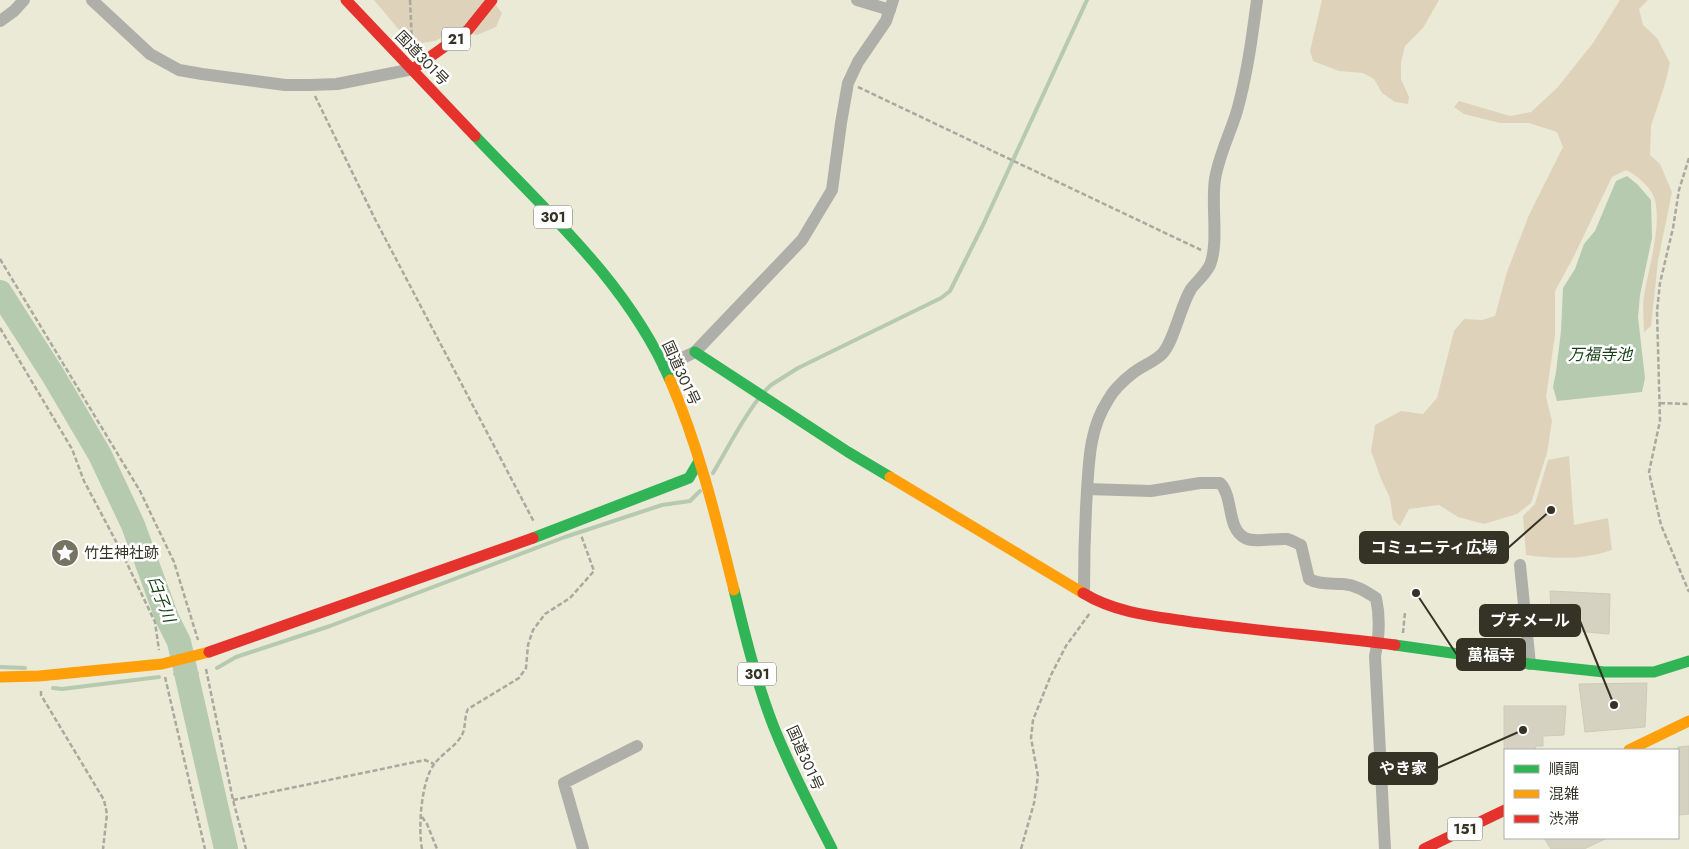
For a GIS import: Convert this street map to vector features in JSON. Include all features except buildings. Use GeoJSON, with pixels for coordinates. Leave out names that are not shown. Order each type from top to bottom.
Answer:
{"type":"FeatureCollection","features":[{"type":"Feature","properties":{"kind":"main road","name":"国道301号"},"geometry":{"type":"LineString","coordinates":[[346,0],[580,246],[608,279],[639,323],[664,367],[680,402],[709,490],[766,704],[787,761],[832,849]]}},
{"type":"Feature","properties":{"kind":"main road","name":"21"},"geometry":{"type":"LineString","coordinates":[[413,69],[468,30],[492,0]]}},
{"type":"Feature","properties":{"kind":"main road"},"geometry":{"type":"LineString","coordinates":[[695,352],[848,452],[1097,602],[1133,613],[1206,624],[1378,643],[1604,672],[1654,672],[1689,661]]}},
{"type":"Feature","properties":{"kind":"main road"},"geometry":{"type":"LineString","coordinates":[[0,677],[39,676],[165,663],[200,655],[538,536],[689,478],[699,461]]}},
{"type":"Feature","properties":{"kind":"main road"},"geometry":{"type":"LineString","coordinates":[[1631,749],[1689,721]]}},
{"type":"Feature","properties":{"kind":"main road","name":"151"},"geometry":{"type":"LineString","coordinates":[[1424,849],[1504,810]]}},
{"type":"Feature","properties":{"kind":"street"},"geometry":{"type":"LineString","coordinates":[[0,21],[14,11],[24,0]]}},
{"type":"Feature","properties":{"kind":"street"},"geometry":{"type":"LineString","coordinates":[[92,0],[150,54],[179,70],[285,85],[310,85],[337,84],[413,69]]}},
{"type":"Feature","properties":{"kind":"street"},"geometry":{"type":"LineString","coordinates":[[664,367],[695,352],[802,240],[832,190],[848,83],[858,62],[886,21],[892,5],[857,0]]}},
{"type":"Feature","properties":{"kind":"street"},"geometry":{"type":"LineString","coordinates":[[1082,592],[1084,589],[1084,526],[1092,436],[1100,415],[1116,388],[1133,373],[1161,356],[1167,348],[1192,288],[1210,264],[1214,238],[1213,194],[1215,178],[1221,153],[1234,122],[1242,92],[1249,59],[1257,0]]}},
{"type":"Feature","properties":{"kind":"street"},"geometry":{"type":"LineString","coordinates":[[1087,489],[1151,491],[1200,483],[1220,483],[1225,488],[1233,520],[1240,535],[1247,539],[1289,539],[1301,545],[1308,579],[1314,583],[1345,584],[1360,588],[1376,598],[1378,606],[1378,643],[1375,656],[1385,849]]}},
{"type":"Feature","properties":{"kind":"street"},"geometry":{"type":"LineString","coordinates":[[1520,566],[1530,664]]}},
{"type":"Feature","properties":{"kind":"street"},"geometry":{"type":"LineString","coordinates":[[583,849],[564,783],[637,746]]}},
{"type":"Feature","properties":{"kind":"path"},"geometry":{"type":"LineString","coordinates":[[410,0],[413,69]]}},
{"type":"Feature","properties":{"kind":"path"},"geometry":{"type":"LineString","coordinates":[[848,83],[1202,250],[1212,253]]}},
{"type":"Feature","properties":{"kind":"path"},"geometry":{"type":"LineString","coordinates":[[310,85],[375,219],[531,517],[538,536]]}},
{"type":"Feature","properties":{"kind":"path"},"geometry":{"type":"LineString","coordinates":[[1689,158],[1679,190],[1674,228],[1660,282],[1657,311],[1660,404],[1658,435],[1649,472],[1661,525],[1689,592]]}},
{"type":"Feature","properties":{"kind":"path"},"geometry":{"type":"LineString","coordinates":[[0,259],[140,490],[174,562],[200,655],[246,849]]}},
{"type":"Feature","properties":{"kind":"path"},"geometry":{"type":"LineString","coordinates":[[0,328],[72,449],[84,480],[155,622],[205,849]]}},
{"type":"Feature","properties":{"kind":"path"},"geometry":{"type":"LineString","coordinates":[[1660,404],[1689,404]]}},
{"type":"Feature","properties":{"kind":"path"},"geometry":{"type":"LineString","coordinates":[[422,849],[421,816],[424,794],[434,764],[460,738],[464,730],[468,709],[519,678],[526,668],[528,645],[533,630],[545,614],[570,598],[594,571],[582,538]]}},
{"type":"Feature","properties":{"kind":"path"},"geometry":{"type":"LineString","coordinates":[[1021,849],[1034,803],[1038,776],[1031,738],[1033,720],[1051,675],[1066,646],[1097,602]]}},
{"type":"Feature","properties":{"kind":"path"},"geometry":{"type":"LineString","coordinates":[[1401,647],[1405,612]]}},
{"type":"Feature","properties":{"kind":"path"},"geometry":{"type":"LineString","coordinates":[[39,676],[41,695],[104,800],[107,814],[103,849]]}},
{"type":"Feature","properties":{"kind":"path"},"geometry":{"type":"LineString","coordinates":[[233,800],[425,760],[434,764]]}},
{"type":"Feature","properties":{"kind":"path"},"geometry":{"type":"LineString","coordinates":[[421,816],[427,824],[437,849]]}},
{"type":"Feature","properties":{"kind":"shaded area"},"geometry":{"type":"Polygon","coordinates":[[[374,0],[492,0],[502,13],[496,27],[477,35],[455,30],[435,41],[415,44],[400,31],[374,0]]]}},
{"type":"Feature","properties":{"kind":"shaded area"},"geometry":{"type":"Polygon","coordinates":[[[1322,0],[1439,0],[1423,28],[1405,46],[1401,62],[1401,79],[1409,97],[1408,104],[1395,102],[1382,93],[1374,79],[1363,73],[1339,71],[1313,61],[1310,51],[1322,0]]]}},
{"type":"Feature","properties":{"kind":"shaded area"},"geometry":{"type":"Polygon","coordinates":[[[1620,0],[1648,0],[1639,9],[1643,25],[1657,38],[1670,63],[1651,126],[1650,155],[1660,164],[1672,192],[1658,261],[1651,326],[1644,332],[1643,301],[1656,229],[1656,203],[1647,186],[1626,170],[1612,177],[1555,291],[1555,335],[1546,397],[1552,421],[1547,453],[1531,503],[1517,514],[1484,524],[1458,517],[1439,505],[1409,509],[1400,526],[1393,519],[1390,498],[1371,451],[1375,425],[1401,411],[1423,414],[1437,398],[1454,331],[1464,319],[1482,320],[1495,316],[1507,272],[1529,215],[1563,147],[1557,132],[1529,123],[1500,123],[1464,114],[1454,107],[1459,101],[1510,116],[1531,112],[1557,88],[1593,43],[1620,0]]]}},
{"type":"Feature","properties":{"kind":"shaded area"},"geometry":{"type":"Polygon","coordinates":[[[1569,456],[1574,525],[1608,518],[1612,550],[1590,556],[1569,558],[1526,555],[1523,516],[1535,504],[1548,460],[1569,456]]]}},
{"type":"Feature","properties":{"kind":"water","name":"万福寺池"},"geometry":{"type":"Polygon","coordinates":[[[1627,176],[1651,200],[1652,238],[1640,295],[1638,317],[1645,378],[1642,392],[1557,401],[1553,387],[1561,331],[1563,288],[1575,269],[1584,244],[1595,231],[1616,181],[1627,176]]]}},
{"type":"Feature","properties":{"kind":"waterway"},"geometry":{"type":"LineString","coordinates":[[765,391],[798,368],[941,298],[950,291],[983,225],[1087,0]]}},
{"type":"Feature","properties":{"kind":"waterway","name":"臼子川"},"geometry":{"type":"LineString","coordinates":[[0,292],[53,375],[100,455],[133,525],[167,618],[179,642],[226,849]]}},
{"type":"Feature","properties":{"kind":"waterway"},"geometry":{"type":"LineString","coordinates":[[713,473],[740,425],[759,398]]}},
{"type":"Feature","properties":{"kind":"waterway"},"geometry":{"type":"LineString","coordinates":[[217,668],[236,657],[330,626],[565,537],[662,505],[690,501],[700,491]]}},
{"type":"Feature","properties":{"kind":"waterway"},"geometry":{"type":"LineString","coordinates":[[0,667],[25,668]]}},
{"type":"Feature","properties":{"kind":"waterway","name":"臼子川"},"geometry":{"type":"LineString","coordinates":[[175,674],[197,673]]}},
{"type":"Feature","properties":{"kind":"waterway"},"geometry":{"type":"LineString","coordinates":[[53,688],[62,689],[159,677]]}},
{"type":"Feature","properties":{"kind":"traffic: fast"},"geometry":{"type":"LineString","coordinates":[[475,136],[557,221],[609,280],[632,312],[670,380]]}},
{"type":"Feature","properties":{"kind":"traffic: fast"},"geometry":{"type":"LineString","coordinates":[[695,352],[848,452],[890,477]]}},
{"type":"Feature","properties":{"kind":"traffic: fast"},"geometry":{"type":"LineString","coordinates":[[533,538],[689,478],[699,461]]}},
{"type":"Feature","properties":{"kind":"traffic: fast"},"geometry":{"type":"LineString","coordinates":[[734,590],[756,675],[773,725],[832,849]]}},
{"type":"Feature","properties":{"kind":"traffic: fast"},"geometry":{"type":"LineString","coordinates":[[1395,645],[1530,664],[1604,672],[1654,672],[1689,661]]}},
{"type":"Feature","properties":{"kind":"traffic: slow"},"geometry":{"type":"LineString","coordinates":[[670,380],[698,457],[734,590]]}},
{"type":"Feature","properties":{"kind":"traffic: slow"},"geometry":{"type":"LineString","coordinates":[[890,477],[1083,593]]}},
{"type":"Feature","properties":{"kind":"traffic: slow"},"geometry":{"type":"LineString","coordinates":[[0,677],[39,676],[162,664],[209,652]]}},
{"type":"Feature","properties":{"kind":"traffic: slow"},"geometry":{"type":"LineString","coordinates":[[1631,749],[1689,721]]}},
{"type":"Feature","properties":{"kind":"traffic: jam"},"geometry":{"type":"LineString","coordinates":[[346,0],[475,136]]}},
{"type":"Feature","properties":{"kind":"traffic: jam"},"geometry":{"type":"LineString","coordinates":[[413,69],[468,30],[492,0]]}},
{"type":"Feature","properties":{"kind":"traffic: jam"},"geometry":{"type":"LineString","coordinates":[[209,652],[533,538]]}},
{"type":"Feature","properties":{"kind":"traffic: jam"},"geometry":{"type":"LineString","coordinates":[[1083,593],[1107,605],[1159,617],[1238,628],[1395,645]]}},
{"type":"Feature","properties":{"kind":"traffic: jam"},"geometry":{"type":"LineString","coordinates":[[1424,849],[1504,810]]}},
{"type":"Feature","properties":{"kind":"place","name":"コミュニティ広場"},"geometry":{"type":"Point","coordinates":[1551,510]}},
{"type":"Feature","properties":{"kind":"place","name":"竹生神社跡"},"geometry":{"type":"Point","coordinates":[65,553]}},
{"type":"Feature","properties":{"kind":"place","name":"萬福寺"},"geometry":{"type":"Point","coordinates":[1416,593]}},
{"type":"Feature","properties":{"kind":"place","name":"プチメール"},"geometry":{"type":"Point","coordinates":[1614,705]}},
{"type":"Feature","properties":{"kind":"place","name":"やき家"},"geometry":{"type":"Point","coordinates":[1523,730]}}]}
